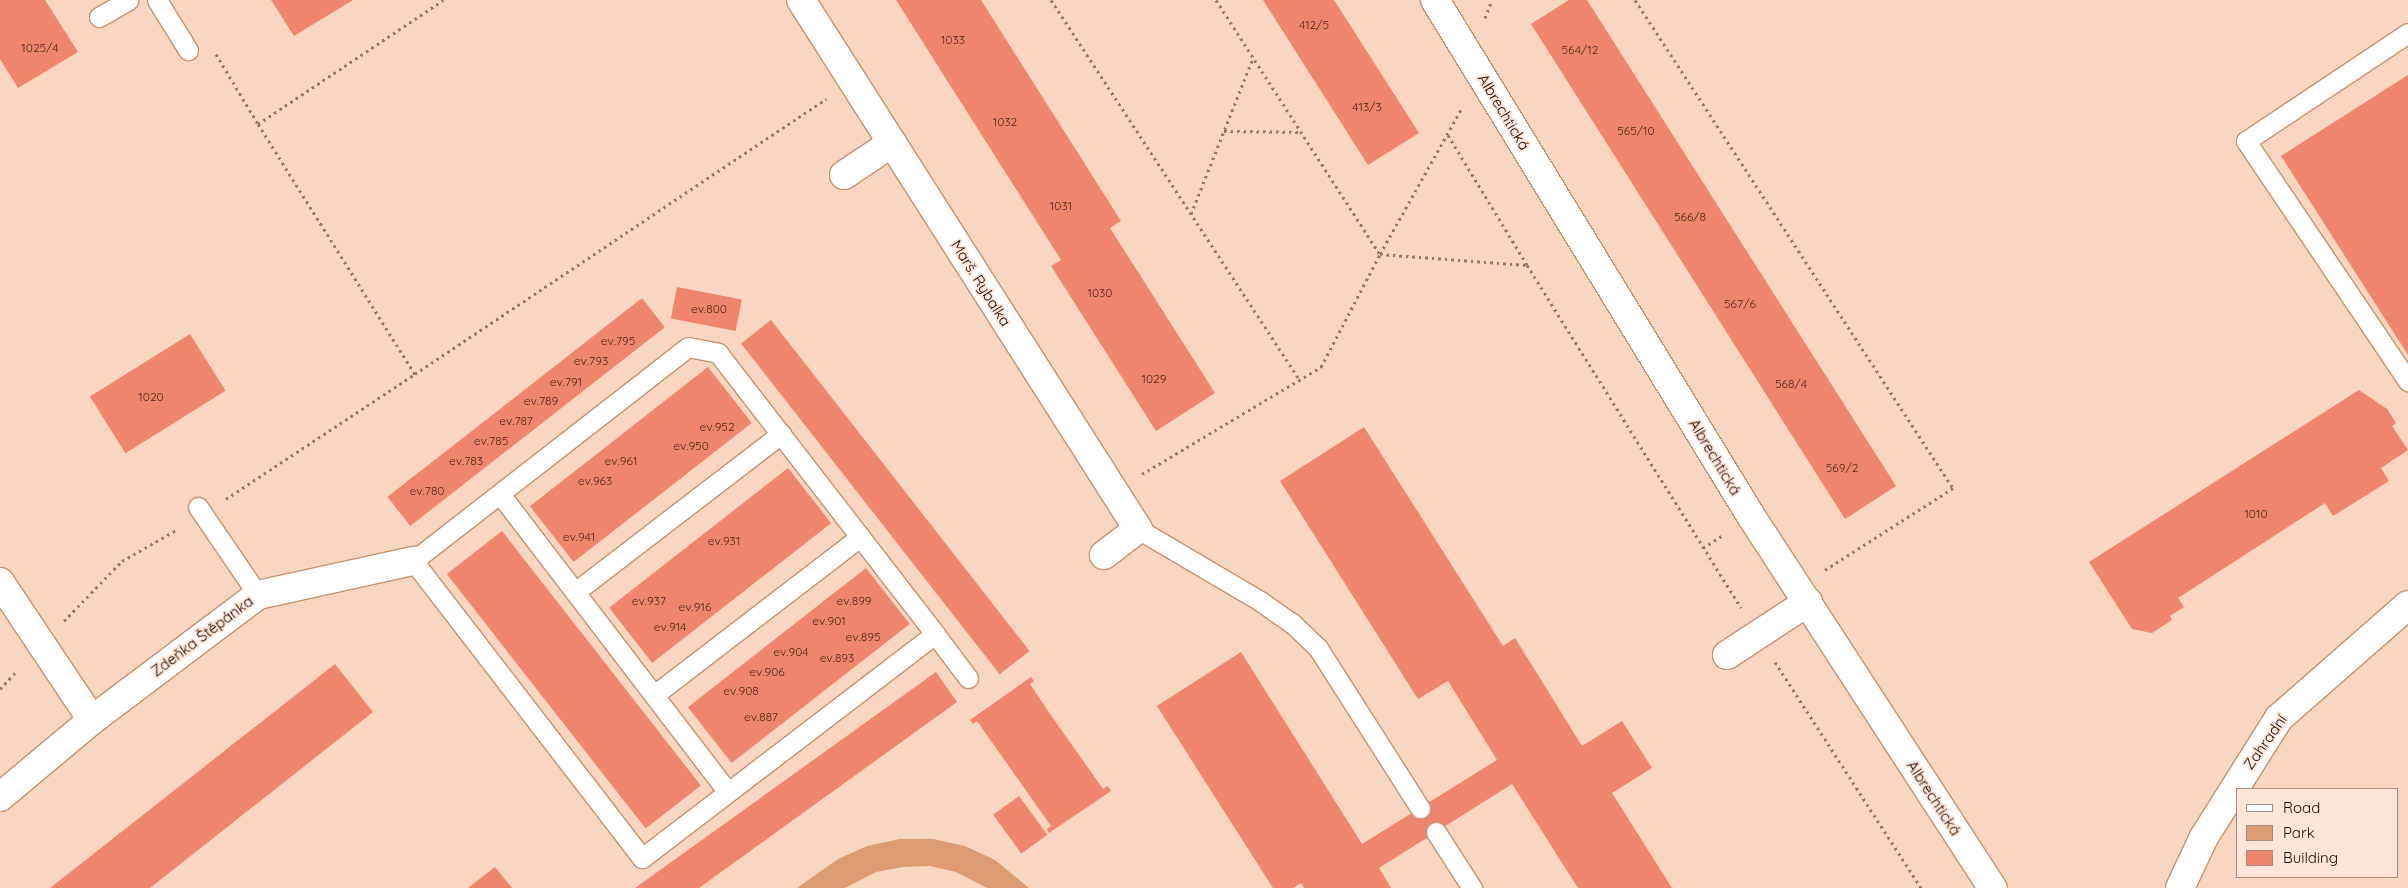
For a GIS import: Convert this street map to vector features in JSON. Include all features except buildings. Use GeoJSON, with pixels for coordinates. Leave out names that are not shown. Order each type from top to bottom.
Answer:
{"type":"FeatureCollection","features":[{"type":"Feature","properties":{"kind":"street","name":"Marš. Rybalka"},"geometry":{"type":"LineString","coordinates":[[801,0],[1138,529]]}},
{"type":"Feature","properties":{"kind":"street","name":"Albrechtická"},"geometry":{"type":"LineString","coordinates":[[1447,7],[1751,516],[1992,888]]}},
{"type":"Feature","properties":{"kind":"street"},"geometry":{"type":"LineString","coordinates":[[844,175],[892,143]]}},
{"type":"Feature","properties":{"kind":"street"},"geometry":{"type":"LineString","coordinates":[[1104,555],[1138,529]]}},
{"type":"Feature","properties":{"kind":"street","name":"Zdeňka Štěpánka"},"geometry":{"type":"LineString","coordinates":[[0,797],[92,720],[258,595],[413,561]]}},
{"type":"Feature","properties":{"kind":"street"},"geometry":{"type":"LineString","coordinates":[[0,582],[92,720]]}},
{"type":"Feature","properties":{"kind":"street"},"geometry":{"type":"LineString","coordinates":[[1727,655],[1808,602]]}},
{"type":"Feature","properties":{"kind":"street","name":"Zahradní"},"geometry":{"type":"LineString","coordinates":[[2180,888],[2204,837],[2279,718],[2408,605]]}},
{"type":"Feature","properties":{"kind":"lane"},"geometry":{"type":"LineString","coordinates":[[99,17],[129,0]]}},
{"type":"Feature","properties":{"kind":"lane"},"geometry":{"type":"LineString","coordinates":[[157,0],[188,50]]}},
{"type":"Feature","properties":{"kind":"lane"},"geometry":{"type":"LineString","coordinates":[[2408,33],[2246,141],[2408,381]]}},
{"type":"Feature","properties":{"kind":"lane"},"geometry":{"type":"LineString","coordinates":[[934,634],[642,858],[413,561],[688,347],[718,353],[968,678]]}},
{"type":"Feature","properties":{"kind":"lane"},"geometry":{"type":"LineString","coordinates":[[575,592],[781,434]]}},
{"type":"Feature","properties":{"kind":"lane"},"geometry":{"type":"LineString","coordinates":[[500,494],[728,792]]}},
{"type":"Feature","properties":{"kind":"lane"},"geometry":{"type":"LineString","coordinates":[[198,506],[258,595]]}},
{"type":"Feature","properties":{"kind":"lane"},"geometry":{"type":"LineString","coordinates":[[1138,529],[1260,601],[1292,623],[1318,648],[1420,808]]}},
{"type":"Feature","properties":{"kind":"lane"},"geometry":{"type":"LineString","coordinates":[[654,696],[860,537]]}},
{"type":"Feature","properties":{"kind":"lane"},"geometry":{"type":"LineString","coordinates":[[1436,832],[1472,888]]}},
{"type":"Feature","properties":{"kind":"path"},"geometry":{"type":"LineString","coordinates":[[258,124],[443,0]]}},
{"type":"Feature","properties":{"kind":"path"},"geometry":{"type":"LineString","coordinates":[[1052,0],[1300,381]]}},
{"type":"Feature","properties":{"kind":"path"},"geometry":{"type":"LineString","coordinates":[[1216,0],[1380,254]]}},
{"type":"Feature","properties":{"kind":"path"},"geometry":{"type":"LineString","coordinates":[[1482,23],[1492,0]]}},
{"type":"Feature","properties":{"kind":"path"},"geometry":{"type":"LineString","coordinates":[[1635,0],[1954,488],[1824,571],[1819,562]]}},
{"type":"Feature","properties":{"kind":"path"},"geometry":{"type":"LineString","coordinates":[[213,49],[415,374],[853,82]]}},
{"type":"Feature","properties":{"kind":"path"},"geometry":{"type":"LineString","coordinates":[[1191,214],[1253,58]]}},
{"type":"Feature","properties":{"kind":"path"},"geometry":{"type":"LineString","coordinates":[[1114,491],[1321,367],[1380,254],[1462,107]]}},
{"type":"Feature","properties":{"kind":"path"},"geometry":{"type":"LineString","coordinates":[[1224,131],[1301,132]]}},
{"type":"Feature","properties":{"kind":"path"},"geometry":{"type":"LineString","coordinates":[[1448,135],[1758,635],[1921,888]]}},
{"type":"Feature","properties":{"kind":"path"},"geometry":{"type":"LineString","coordinates":[[1380,254],[1527,265]]}},
{"type":"Feature","properties":{"kind":"green space"},"geometry":{"type":"Polygon","coordinates":[[[900,839],[933,839],[965,846],[995,860],[1029,888],[987,888],[956,872],[930,866],[903,867],[876,872],[845,888],[797,888],[838,859],[867,846],[900,839]]]}}]}
